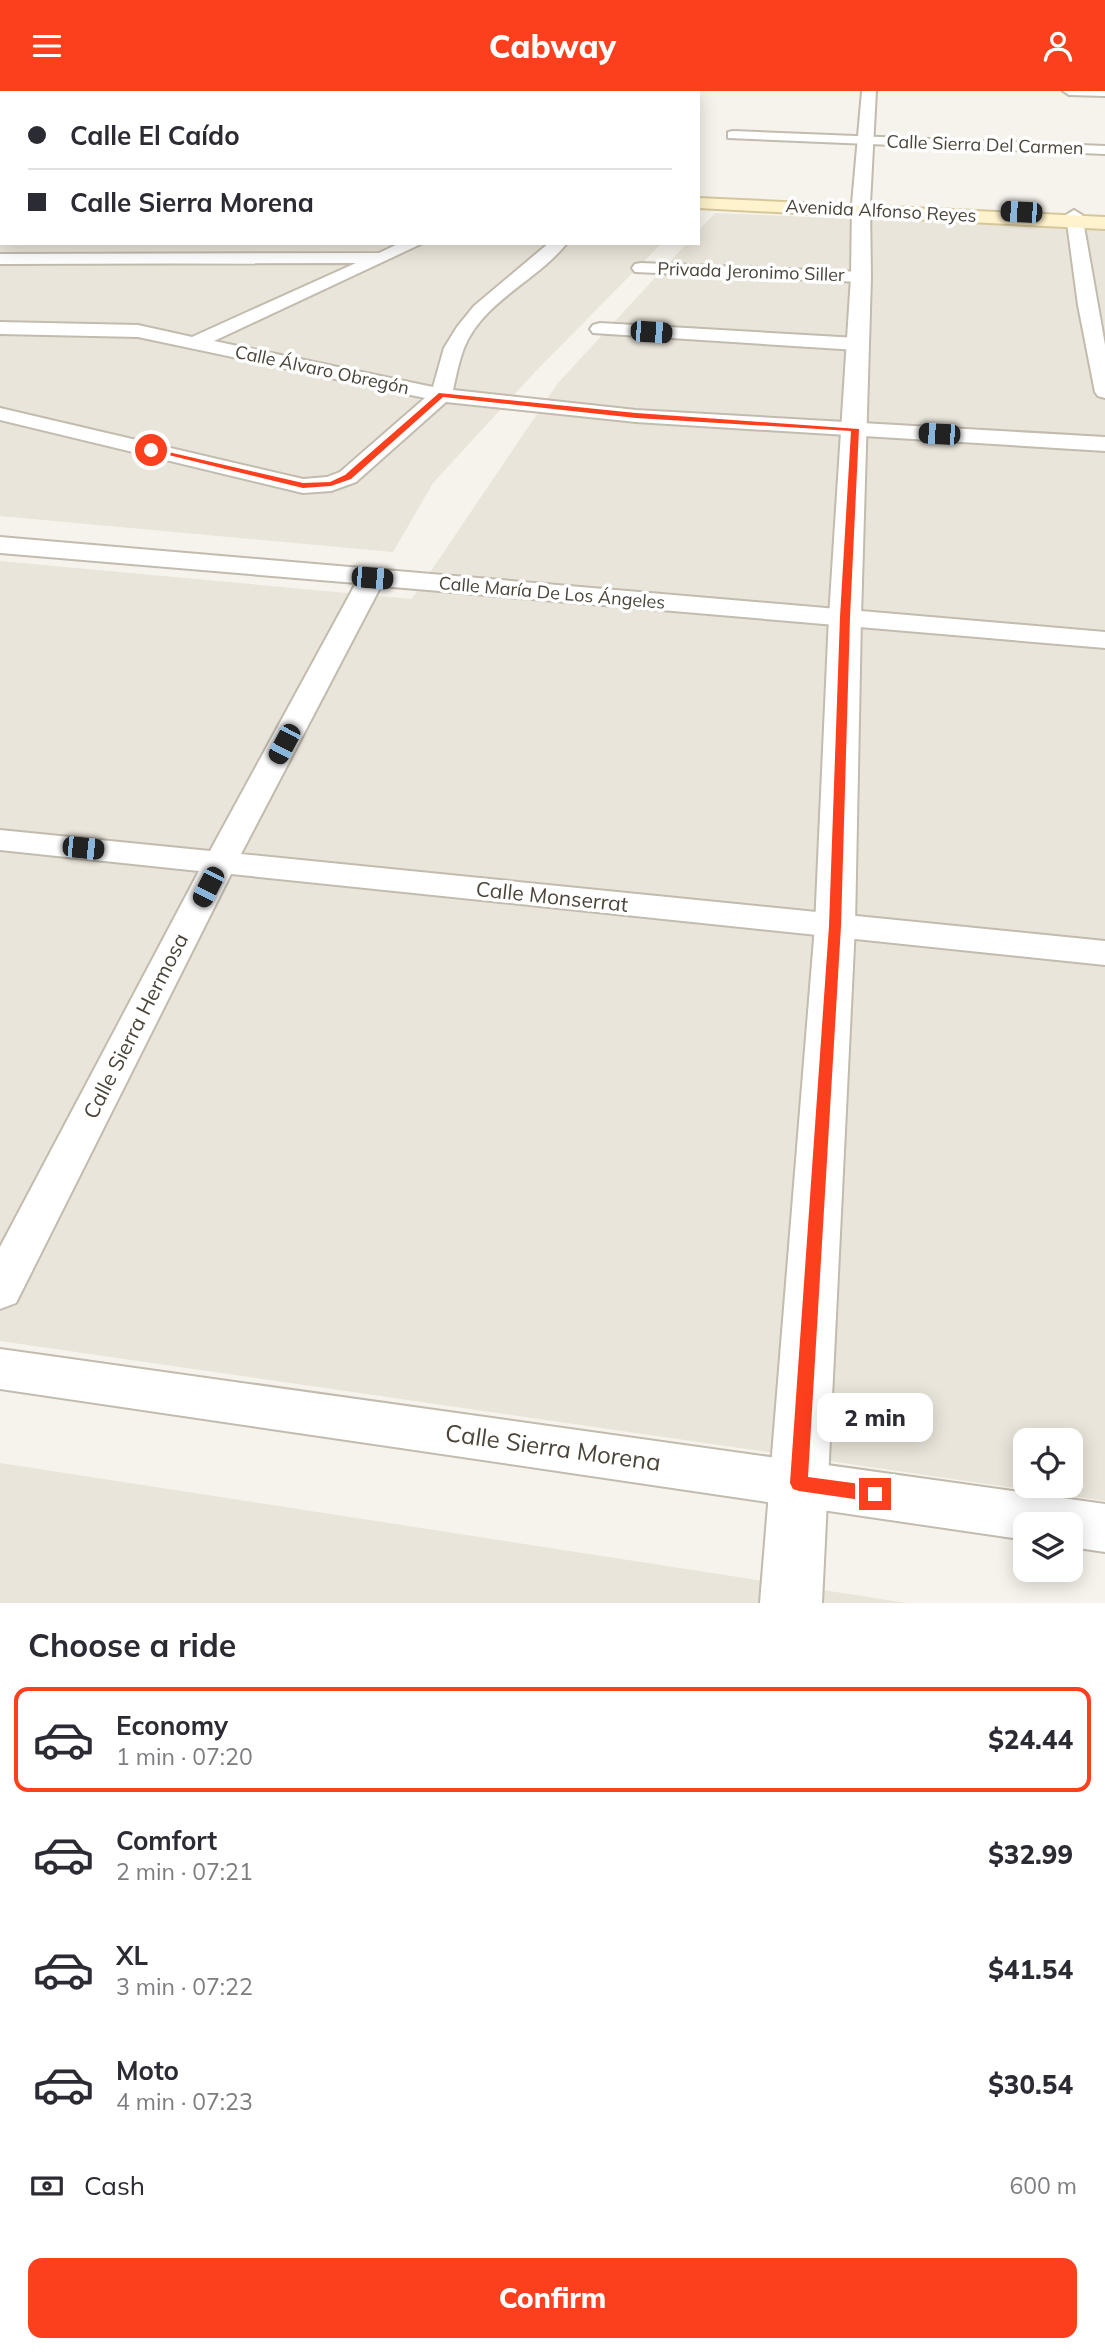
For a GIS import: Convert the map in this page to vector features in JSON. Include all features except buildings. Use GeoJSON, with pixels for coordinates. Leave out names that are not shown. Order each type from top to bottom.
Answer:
{"type":"FeatureCollection","features":[{"type":"Feature","properties":{"kind":"main road","name":"Avenida Alfonso Reyes"},"geometry":{"type":"LineString","coordinates":[[700,201],[1075,218],[1105,217]]}},
{"type":"Feature","properties":{"kind":"main road","name":"Avenida Alfonso Reyes"},"geometry":{"type":"LineString","coordinates":[[1075,218],[1105,223]]}},
{"type":"Feature","properties":{"kind":"street"},"geometry":{"type":"LineString","coordinates":[[791,1603],[835,926],[845,617],[861,277],[861,207],[869,91]]}},
{"type":"Feature","properties":{"kind":"street"},"geometry":{"type":"LineString","coordinates":[[1069,91],[1100,92],[1105,106]]}},
{"type":"Feature","properties":{"kind":"street","name":"Calle Sierra Del Carmen"},"geometry":{"type":"LineString","coordinates":[[733,135],[1105,150]]}},
{"type":"Feature","properties":{"kind":"street"},"geometry":{"type":"LineString","coordinates":[[1075,218],[1096,305],[1105,392]]}},
{"type":"Feature","properties":{"kind":"street"},"geometry":{"type":"LineString","coordinates":[[194,343],[410,245]]}},
{"type":"Feature","properties":{"kind":"street"},"geometry":{"type":"LineString","coordinates":[[0,414],[303,486],[316,486],[348,477],[441,395],[454,348],[464,331],[481,310],[557,245]]}},
{"type":"Feature","properties":{"kind":"street"},"geometry":{"type":"LineString","coordinates":[[0,259],[379,258]]}},
{"type":"Feature","properties":{"kind":"street","name":"Privada Jeronimo Siller"},"geometry":{"type":"LineString","coordinates":[[641,268],[861,277]]}},
{"type":"Feature","properties":{"kind":"street","name":"Calle Álvaro Obregón"},"geometry":{"type":"LineString","coordinates":[[0,328],[114,329],[194,343],[441,395],[636,416],[1105,444]]}},
{"type":"Feature","properties":{"kind":"street"},"geometry":{"type":"LineString","coordinates":[[600,329],[857,344]]}},
{"type":"Feature","properties":{"kind":"street","name":"Calle María De Los Ángeles"},"geometry":{"type":"LineString","coordinates":[[0,545],[1105,640]]}},
{"type":"Feature","properties":{"kind":"street","name":"Calle Sierra Hermosa"},"geometry":{"type":"LineString","coordinates":[[0,1290],[220,863],[372,578]]}},
{"type":"Feature","properties":{"kind":"street","name":"Calle Monserrat"},"geometry":{"type":"LineString","coordinates":[[0,840],[1105,953]]}},
{"type":"Feature","properties":{"kind":"street","name":"Calle Sierra Morena"},"geometry":{"type":"LineString","coordinates":[[0,1369],[1105,1528]]}},
{"type":"Feature","properties":{"kind":"shaded area"},"geometry":{"type":"Polygon","coordinates":[[[715,213],[1105,229],[1105,1501],[1083,1498],[1083,1428],[1013,1428],[1013,1488],[0,1341],[0,561],[412,599],[558,383],[685,245],[700,245],[700,229],[715,213]]]}},
{"type":"Feature","properties":{"kind":"shaded area"},"geometry":{"type":"Polygon","coordinates":[[[0,245],[660,245],[535,372],[433,483],[393,552],[0,516],[0,245]]]}},
{"type":"Feature","properties":{"kind":"shaded area"},"geometry":{"type":"Polygon","coordinates":[[[0,1463],[907,1603],[0,1603],[0,1463]]]}},
{"type":"Feature","properties":{"kind":"route"},"geometry":{"type":"LineString","coordinates":[[151,450],[303,486],[331,484],[348,477],[441,395],[636,416],[855,429],[845,617],[835,926],[799,1483],[875,1494]]}}]}
